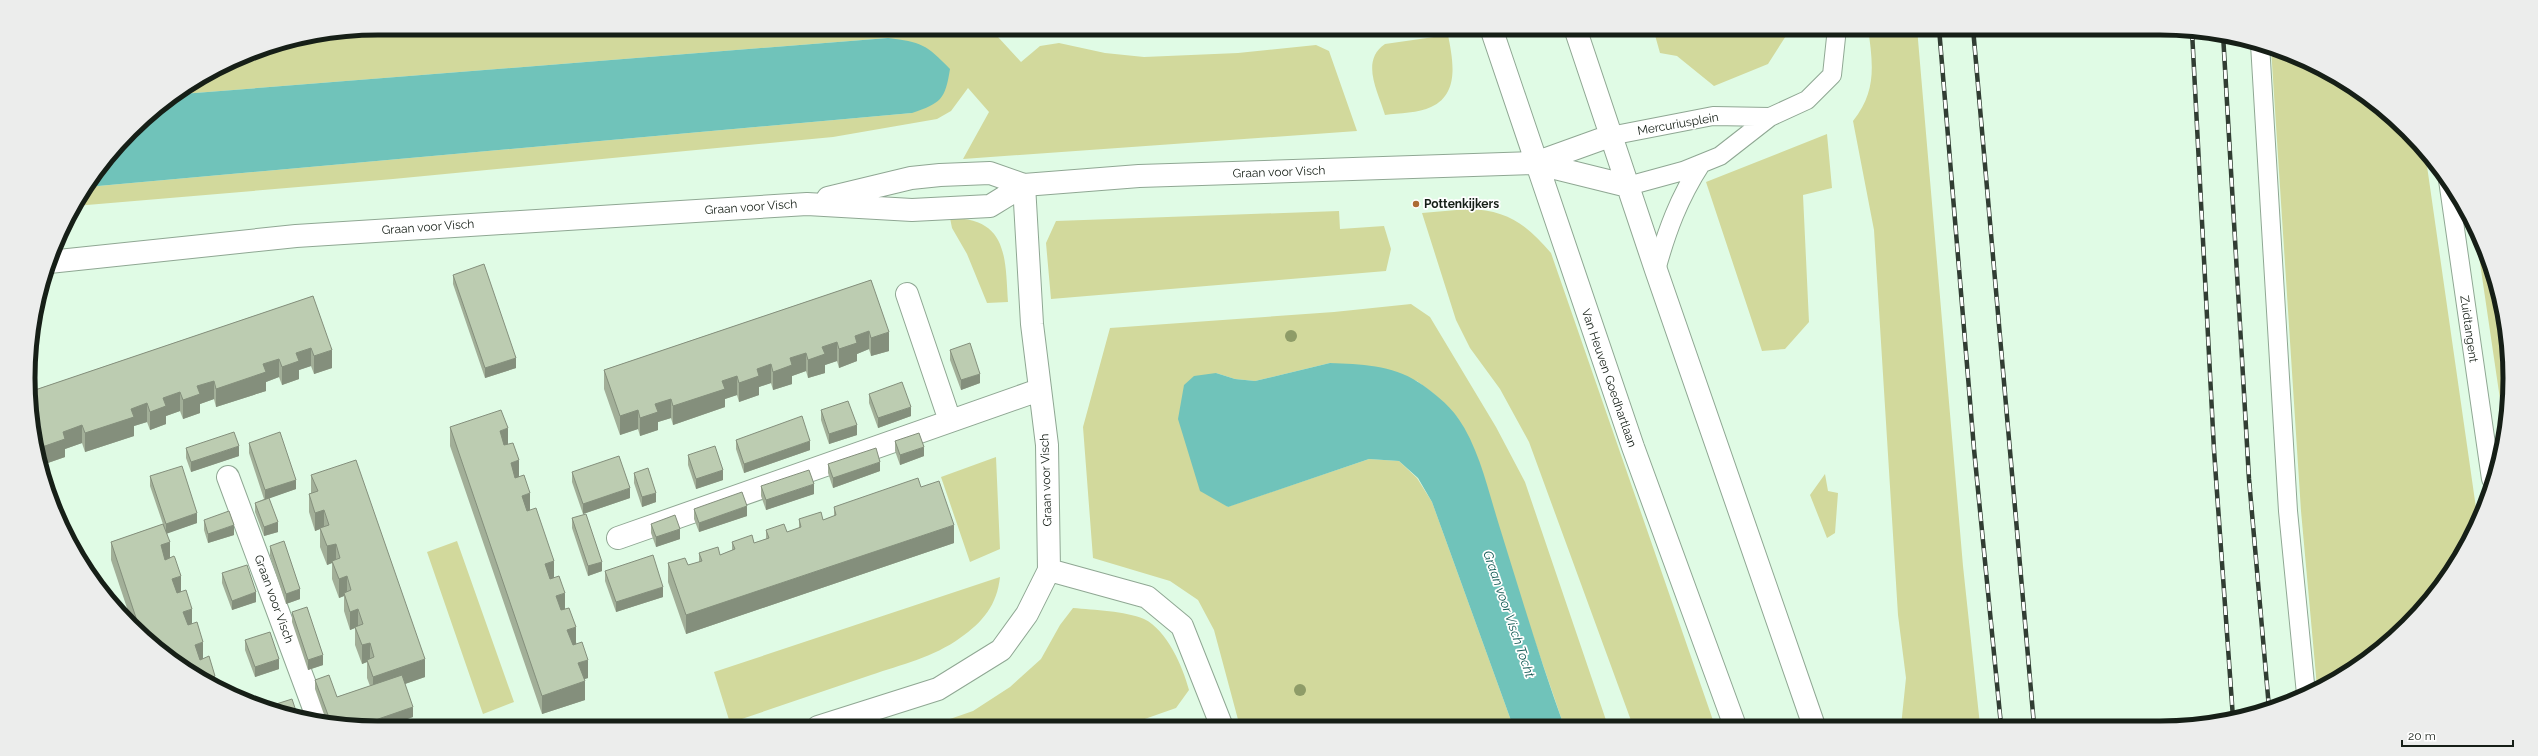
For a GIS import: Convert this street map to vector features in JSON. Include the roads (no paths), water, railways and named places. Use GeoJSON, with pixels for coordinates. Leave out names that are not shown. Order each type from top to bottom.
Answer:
{"type":"FeatureCollection","features":[{"type":"Feature","properties":{"kind":"street","name":"Van Heuven Goedhartlaan"},"geometry":{"type":"LineString","coordinates":[[1493,35],[1535,163],[1633,447],[1733,721]]}},
{"type":"Feature","properties":{"kind":"street"},"geometry":{"type":"LineString","coordinates":[[1577,35],[1610,136],[1789,648],[1812,721]]}},
{"type":"Feature","properties":{"kind":"street","name":"Graan voor Visch"},"geometry":{"type":"LineString","coordinates":[[1535,163],[1610,136]]}},
{"type":"Feature","properties":{"kind":"street","name":"Graan voor Visch"},"geometry":{"type":"LineString","coordinates":[[807,204],[911,178],[990,173],[1024,185],[1139,176],[1535,163],[1628,186]]}},
{"type":"Feature","properties":{"kind":"street","name":"Graan voor Visch"},"geometry":{"type":"LineString","coordinates":[[56,261],[296,236],[807,204],[912,210],[990,206],[1024,185]]}},
{"type":"Feature","properties":{"kind":"street","name":"Graan voor Visch"},"geometry":{"type":"LineString","coordinates":[[837,721],[938,689],[1001,650],[1027,614],[1049,570],[1047,445],[1032,324],[1024,185]]}},
{"type":"Feature","properties":{"kind":"street"},"geometry":{"type":"LineString","coordinates":[[907,294],[950,422]]}},
{"type":"Feature","properties":{"kind":"street"},"geometry":{"type":"LineString","coordinates":[[618,538],[1039,390]]}},
{"type":"Feature","properties":{"kind":"street","name":"Graan voor Visch"},"geometry":{"type":"LineString","coordinates":[[228,477],[316,715]]}},
{"type":"Feature","properties":{"kind":"street"},"geometry":{"type":"LineString","coordinates":[[1049,570],[1147,597],[1182,626],[1220,721]]}},
{"type":"Feature","properties":{"kind":"lane","name":"Mercuriusplein"},"geometry":{"type":"LineString","coordinates":[[1628,186],[1683,171],[1720,156],[1770,117],[1807,100],[1832,75],[1836,35]]}},
{"type":"Feature","properties":{"kind":"lane"},"geometry":{"type":"LineString","coordinates":[[2260,50],[2288,511],[2305,689]]}},
{"type":"Feature","properties":{"kind":"lane","name":"Mercuriusplein"},"geometry":{"type":"LineString","coordinates":[[1610,136],[1712,116],[1770,117]]}},
{"type":"Feature","properties":{"kind":"lane"},"geometry":{"type":"LineString","coordinates":[[1656,270],[1669,223],[1688,185],[1701,164]]}},
{"type":"Feature","properties":{"kind":"lane","name":"Zuidtangent"},"geometry":{"type":"LineString","coordinates":[[2450,196],[2490,471]]}},
{"type":"Feature","properties":{"kind":"water"},"geometry":{"type":"Polygon","coordinates":[[[888,38],[916,43],[929,49],[950,69],[946,88],[940,99],[929,106],[912,113],[93,186],[135,135],[186,94],[888,38]]]}},
{"type":"Feature","properties":{"kind":"water","name":"Graan voor Visch Tocht"},"geometry":{"type":"Polygon","coordinates":[[[1330,363],[1376,366],[1408,376],[1434,394],[1450,408],[1458,418],[1472,442],[1530,626],[1562,721],[1511,721],[1432,502],[1418,478],[1399,461],[1369,459],[1228,507],[1200,491],[1178,419],[1184,385],[1194,376],[1216,373],[1235,379],[1255,381],[1330,363]]]}},
{"type":"Feature","properties":{"kind":"railway"},"geometry":{"type":"LineString","coordinates":[[1940,35],[1974,449],[2001,721]]}},
{"type":"Feature","properties":{"kind":"railway"},"geometry":{"type":"LineString","coordinates":[[1974,35],[2034,721]]}},
{"type":"Feature","properties":{"kind":"railway"},"geometry":{"type":"LineString","coordinates":[[2192,37],[2214,450],[2233,713]]}},
{"type":"Feature","properties":{"kind":"railway"},"geometry":{"type":"LineString","coordinates":[[2223,41],[2249,479],[2269,703]]}},
{"type":"Feature","properties":{"kind":"place","name":"Pottenkijkers"},"geometry":{"type":"Point","coordinates":[1416,204]}}]}
